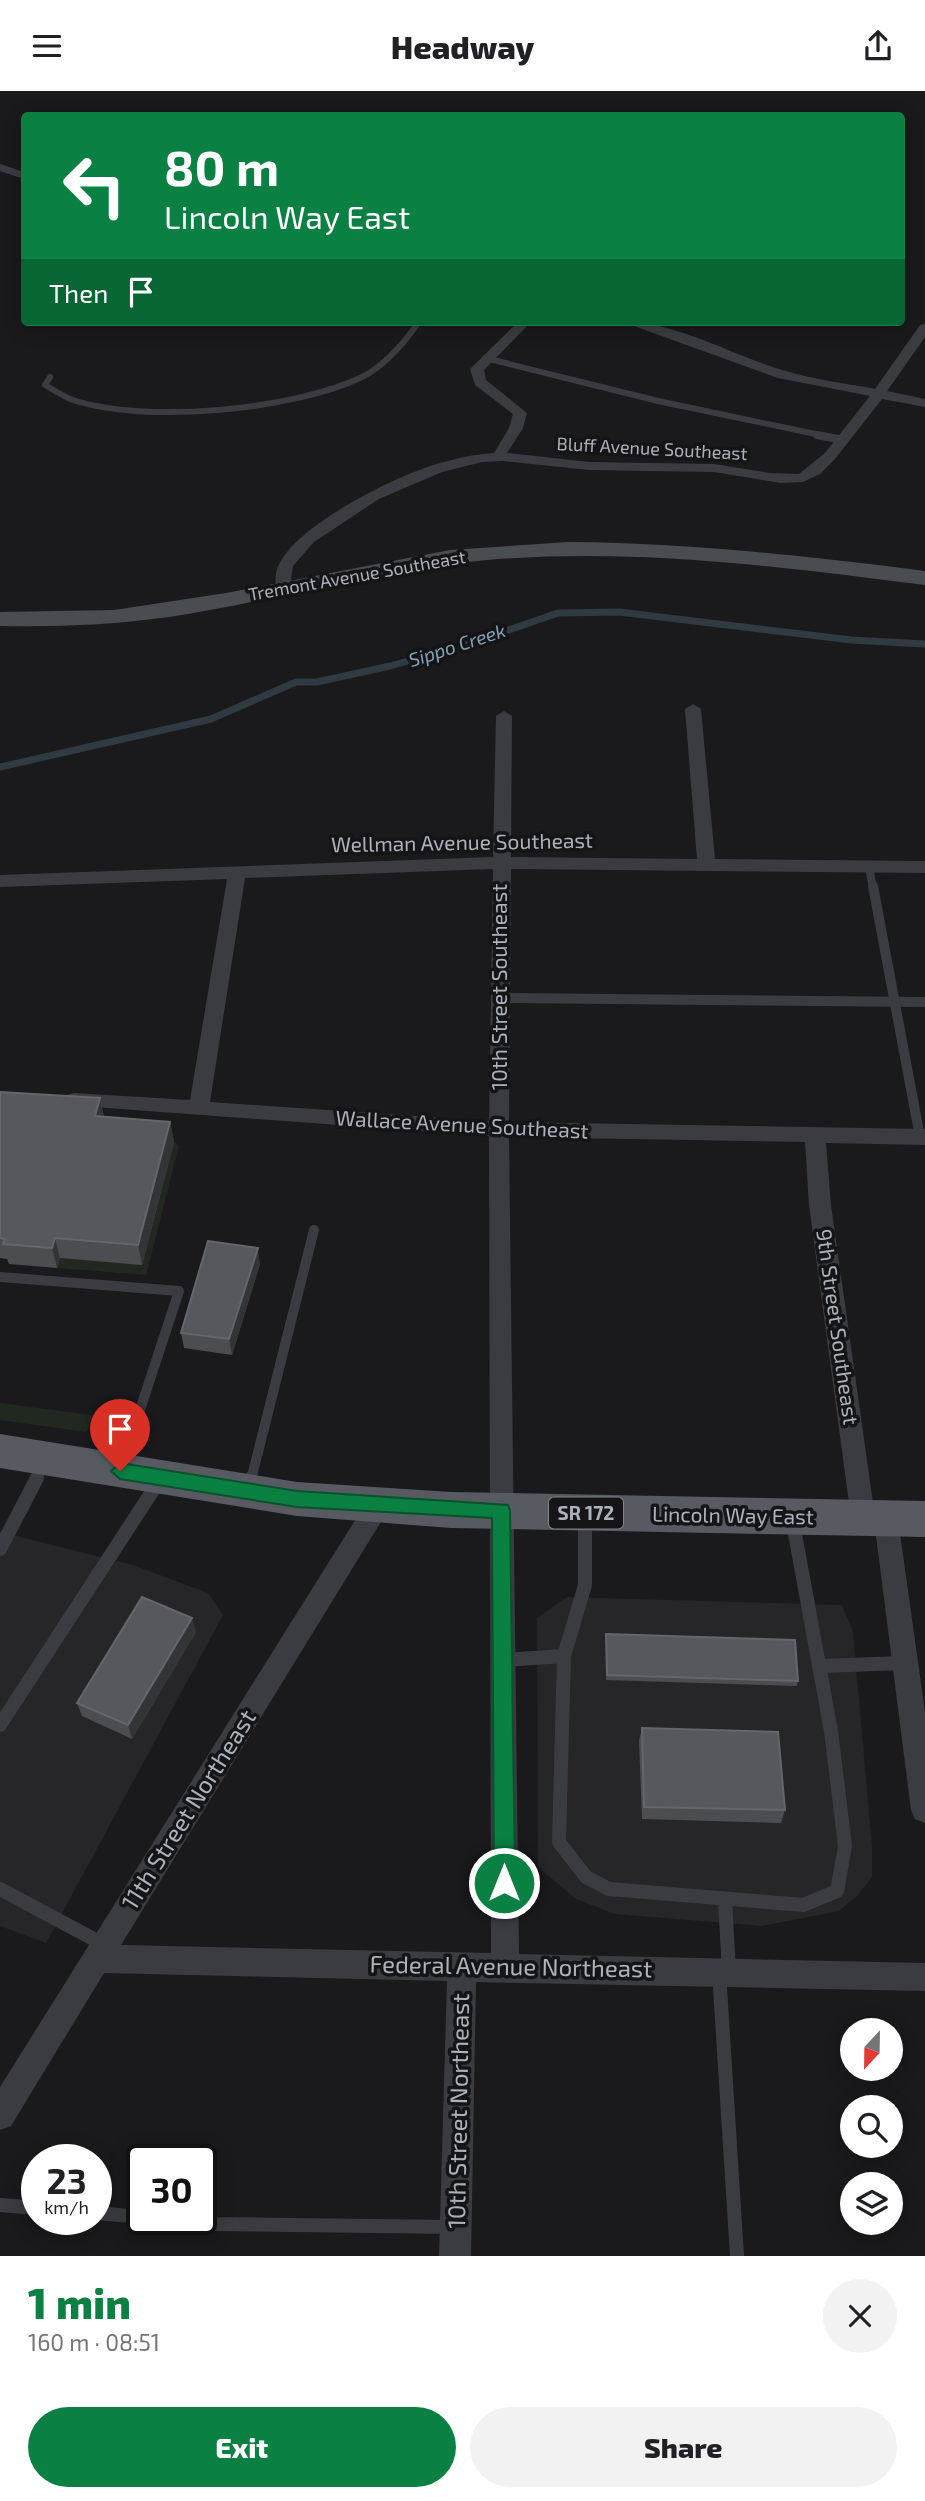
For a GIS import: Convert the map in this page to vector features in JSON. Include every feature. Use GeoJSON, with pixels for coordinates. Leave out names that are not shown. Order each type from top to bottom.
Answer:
{"type":"FeatureCollection","features":[{"type":"Feature","properties":{"kind":"main road","name":"Lincoln Way East"},"geometry":{"type":"LineString","coordinates":[[0,1451],[297,1499],[378,1505],[501,1511],[925,1519]]}},
{"type":"Feature","properties":{"kind":"street"},"geometry":{"type":"LineString","coordinates":[[0,167],[21,175]]}},
{"type":"Feature","properties":{"kind":"street"},"geometry":{"type":"LineString","coordinates":[[498,457],[521,416],[514,407],[480,382],[477,369],[485,358],[521,326]]}},
{"type":"Feature","properties":{"kind":"street"},"geometry":{"type":"LineString","coordinates":[[642,326],[696,342],[783,375],[925,403]]}},
{"type":"Feature","properties":{"kind":"street"},"geometry":{"type":"LineString","coordinates":[[843,440],[925,328]]}},
{"type":"Feature","properties":{"kind":"street","name":"Bluff Avenue Southeast"},"geometry":{"type":"LineString","coordinates":[[284,589],[281,573],[293,555],[342,514],[406,480],[448,466],[498,457],[581,465],[718,468],[779,478],[804,478],[822,467],[843,440]]}},
{"type":"Feature","properties":{"kind":"street","name":"Tremont Avenue Southeast"},"geometry":{"type":"LineString","coordinates":[[0,619],[43,621],[140,613],[448,558],[575,551],[711,555],[925,578]]}},
{"type":"Feature","properties":{"kind":"street"},"geometry":{"type":"LineString","coordinates":[[693,709],[707,865]]}},
{"type":"Feature","properties":{"kind":"street","name":"10th Street Southeast"},"geometry":{"type":"LineString","coordinates":[[501,1511],[499,999],[504,716]]}},
{"type":"Feature","properties":{"kind":"street","name":"Wellman Avenue Southeast"},"geometry":{"type":"LineString","coordinates":[[0,881],[501,863],[925,867]]}},
{"type":"Feature","properties":{"kind":"street"},"geometry":{"type":"LineString","coordinates":[[199,1109],[237,871]]}},
{"type":"Feature","properties":{"kind":"street","name":"Wallace Avenue Southeast"},"geometry":{"type":"LineString","coordinates":[[53,1099],[499,1129],[922,1137]]}},
{"type":"Feature","properties":{"kind":"street","name":"9th Street Southeast"},"geometry":{"type":"LineString","coordinates":[[816,1136],[820,1205],[874,1518],[903,1663],[925,1810]]}},
{"type":"Feature","properties":{"kind":"street","name":"11th Street Northeast"},"geometry":{"type":"LineString","coordinates":[[0,2115],[378,1505]]}},
{"type":"Feature","properties":{"kind":"street"},"geometry":{"type":"LineString","coordinates":[[501,1511],[505,1966]]}},
{"type":"Feature","properties":{"kind":"street","name":"Federal Avenue Northeast"},"geometry":{"type":"LineString","coordinates":[[102,1952],[463,1966],[925,1977]]}},
{"type":"Feature","properties":{"kind":"street","name":"10th Street Northeast"},"geometry":{"type":"LineString","coordinates":[[455,2241],[463,1966]]}},
{"type":"Feature","properties":{"kind":"lane"},"geometry":{"type":"LineString","coordinates":[[50,377],[45,385],[61,395],[117,408],[185,410],[255,405],[331,388],[362,376],[386,359],[415,326]]}},
{"type":"Feature","properties":{"kind":"lane"},"geometry":{"type":"LineString","coordinates":[[485,358],[658,401],[843,440]]}},
{"type":"Feature","properties":{"kind":"lane"},"geometry":{"type":"LineString","coordinates":[[869,866],[922,1137]]}},
{"type":"Feature","properties":{"kind":"lane"},"geometry":{"type":"LineString","coordinates":[[499,999],[925,1002]]}},
{"type":"Feature","properties":{"kind":"lane"},"geometry":{"type":"LineString","coordinates":[[249,1491],[314,1230]]}},
{"type":"Feature","properties":{"kind":"lane"},"geometry":{"type":"LineString","coordinates":[[0,1277],[178,1291],[120,1471]]}},
{"type":"Feature","properties":{"kind":"lane"},"geometry":{"type":"LineString","coordinates":[[0,1549],[48,1458]]}},
{"type":"Feature","properties":{"kind":"lane"},"geometry":{"type":"LineString","coordinates":[[0,1725],[162,1478]]}},
{"type":"Feature","properties":{"kind":"lane"},"geometry":{"type":"LineString","coordinates":[[585,1513],[585,1585],[564,1656],[559,1842],[586,1877],[609,1889],[803,1905],[836,1891],[845,1846],[831,1731],[792,1517]]}},
{"type":"Feature","properties":{"kind":"lane"},"geometry":{"type":"LineString","coordinates":[[502,1660],[564,1656]]}},
{"type":"Feature","properties":{"kind":"lane"},"geometry":{"type":"LineString","coordinates":[[820,1665],[903,1663]]}},
{"type":"Feature","properties":{"kind":"lane"},"geometry":{"type":"LineString","coordinates":[[0,1889],[102,1952]]}},
{"type":"Feature","properties":{"kind":"lane"},"geometry":{"type":"LineString","coordinates":[[725,1899],[724,1972],[737,2256]]}},
{"type":"Feature","properties":{"kind":"lane"},"geometry":{"type":"LineString","coordinates":[[0,2205],[21,2207]]}},
{"type":"Feature","properties":{"kind":"lane"},"geometry":{"type":"LineString","coordinates":[[217,2224],[455,2241]]}},
{"type":"Feature","properties":{"kind":"shaded area"},"geometry":{"type":"Polygon","coordinates":[[[174,1142],[179,1146],[146,1275],[57,1268],[60,1258],[174,1142]]]}},
{"type":"Feature","properties":{"kind":"shaded area"},"geometry":{"type":"Polygon","coordinates":[[[0,1403],[98,1416],[86,1432],[0,1420],[0,1403]]]}},
{"type":"Feature","properties":{"kind":"shaded area"},"geometry":{"type":"Polygon","coordinates":[[[0,1532],[133,1565],[208,1593],[223,1615],[46,1943],[0,1926],[0,1532]]]}},
{"type":"Feature","properties":{"kind":"shaded area"},"geometry":{"type":"Polygon","coordinates":[[[567,1597],[842,1605],[853,1632],[872,1847],[872,1877],[857,1896],[839,1911],[762,1926],[615,1914],[576,1899],[538,1867],[537,1618],[567,1597]]]}},
{"type":"Feature","properties":{"kind":"building"},"geometry":{"type":"Polygon","coordinates":[[[0,1092],[100,1098],[95,1116],[170,1122],[138,1245],[55,1238],[52,1248],[3,1244],[5,1239],[0,1238],[0,1092]]]}},
{"type":"Feature","properties":{"kind":"building"},"geometry":{"type":"Polygon","coordinates":[[[208,1241],[258,1248],[229,1339],[181,1333],[208,1241]]]}},
{"type":"Feature","properties":{"kind":"building"},"geometry":{"type":"Polygon","coordinates":[[[142,1597],[192,1618],[128,1725],[77,1703],[142,1597]]]}},
{"type":"Feature","properties":{"kind":"building"},"geometry":{"type":"Polygon","coordinates":[[[606,1634],[795,1640],[798,1681],[607,1675],[606,1634]]]}},
{"type":"Feature","properties":{"kind":"building"},"geometry":{"type":"Polygon","coordinates":[[[642,1728],[778,1732],[785,1810],[644,1807],[642,1728]]]}},
{"type":"Feature","properties":{"kind":"waterway","name":"Sippo Creek"},"geometry":{"type":"LineString","coordinates":[[0,767],[211,719],[296,682],[317,682],[390,666],[462,646],[558,613],[619,612],[851,640],[925,644]]}},
{"type":"Feature","properties":{"kind":"route"},"geometry":{"type":"LineString","coordinates":[[120,1471],[297,1499],[501,1511],[504,1883]]}}]}
